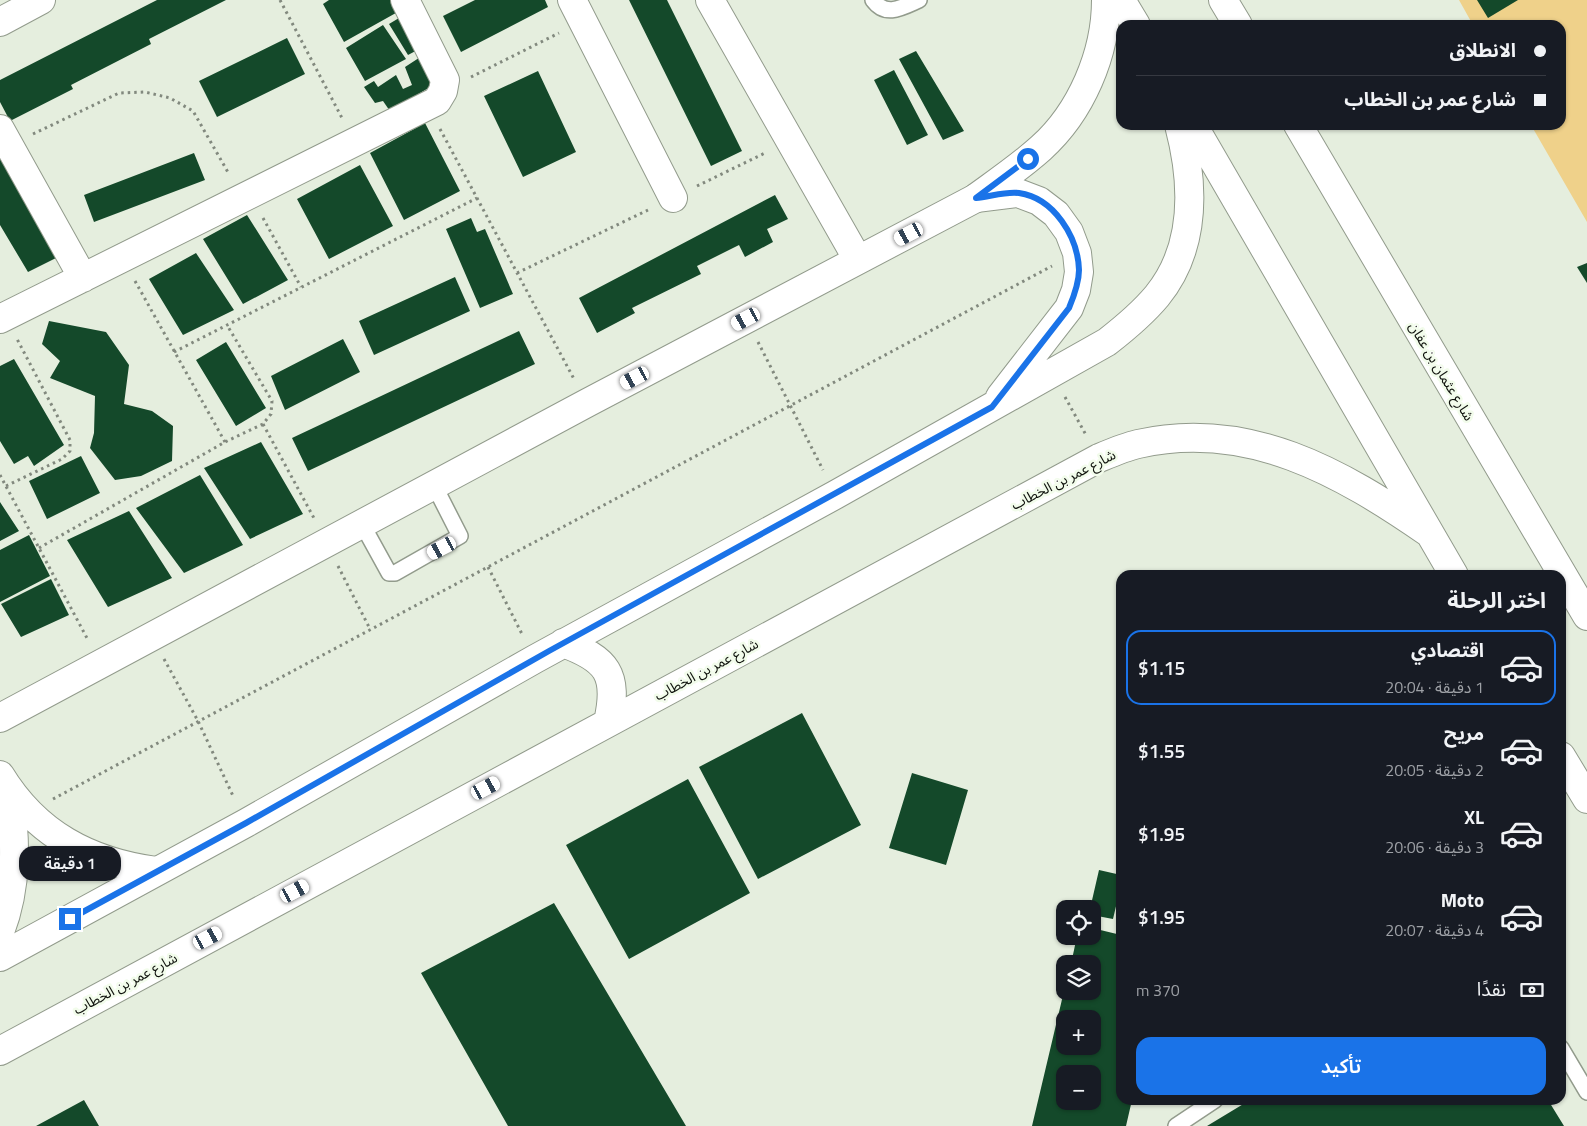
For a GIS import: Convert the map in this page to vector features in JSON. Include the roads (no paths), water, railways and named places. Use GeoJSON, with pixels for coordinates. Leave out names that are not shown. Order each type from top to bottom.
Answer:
{"type":"FeatureCollection","features":[{"type":"Feature","properties":{"kind":"street"},"geometry":{"type":"LineString","coordinates":[[0,22],[41,0]]}},
{"type":"Feature","properties":{"kind":"street"},"geometry":{"type":"LineString","coordinates":[[2,314],[83,278],[355,143],[436,99],[445,80],[405,0]]}},
{"type":"Feature","properties":{"kind":"street"},"geometry":{"type":"LineString","coordinates":[[710,0],[858,260]]}},
{"type":"Feature","properties":{"kind":"street"},"geometry":{"type":"LineString","coordinates":[[0,718],[587,403],[976,198],[1042,147],[1068,118],[1087,85],[1100,49],[1106,0]]}},
{"type":"Feature","properties":{"kind":"street"},"geometry":{"type":"LineString","coordinates":[[1121,0],[1133,20]]}},
{"type":"Feature","properties":{"kind":"street"},"geometry":{"type":"LineString","coordinates":[[1223,0],[1235,20]]}},
{"type":"Feature","properties":{"kind":"street"},"geometry":{"type":"LineString","coordinates":[[577,11],[673,198]]}},
{"type":"Feature","properties":{"kind":"street"},"geometry":{"type":"LineString","coordinates":[[0,957],[246,823],[563,643],[835,495],[1107,342],[1135,320],[1159,294],[1176,262],[1187,227],[1191,190],[1187,154],[1180,130]]}},
{"type":"Feature","properties":{"kind":"street"},"geometry":{"type":"LineString","coordinates":[[1197,130],[1451,570]]}},
{"type":"Feature","properties":{"kind":"street","name":"شارع عثمان بن عفان"},"geometry":{"type":"LineString","coordinates":[[1301,130],[1560,570]]}},
{"type":"Feature","properties":{"kind":"street"},"geometry":{"type":"LineString","coordinates":[[5,137],[83,278]]}},
{"type":"Feature","properties":{"kind":"street"},"geometry":{"type":"LineString","coordinates":[[976,198],[1018,193],[1039,201],[1056,214],[1069,232],[1077,253],[1079,272],[1076,290],[1069,308],[992,407]]}},
{"type":"Feature","properties":{"kind":"street","name":"شارع عمر بن الخطاب"},"geometry":{"type":"LineString","coordinates":[[0,1051],[1099,458],[1137,444],[1185,437],[1232,439],[1279,450],[1323,470],[1392,507],[1429,533]]}},
{"type":"Feature","properties":{"kind":"street","name":"شارع عثمان بن عفان"},"geometry":{"type":"LineString","coordinates":[[1566,580],[1587,616]]}},
{"type":"Feature","properties":{"kind":"street"},"geometry":{"type":"LineString","coordinates":[[563,643],[585,651],[604,663],[611,682],[613,702],[608,722]]}},
{"type":"Feature","properties":{"kind":"street"},"geometry":{"type":"LineString","coordinates":[[1566,764],[1587,799]]}},
{"type":"Feature","properties":{"kind":"street"},"geometry":{"type":"LineString","coordinates":[[4,782],[28,812],[50,831],[74,847],[100,859],[128,867],[156,871]]}},
{"type":"Feature","properties":{"kind":"street"},"geometry":{"type":"LineString","coordinates":[[0,932],[10,897],[15,865],[14,824],[4,782]]}},
{"type":"Feature","properties":{"kind":"lane"},"geometry":{"type":"LineString","coordinates":[[873,0],[884,9],[895,11],[919,0]]}},
{"type":"Feature","properties":{"kind":"lane"},"geometry":{"type":"LineString","coordinates":[[362,524],[389,573],[395,573],[460,536],[434,485]]}},
{"type":"Feature","properties":{"kind":"lane"},"geometry":{"type":"LineString","coordinates":[[1566,1056],[1587,1092]]}},
{"type":"Feature","properties":{"kind":"lane"},"geometry":{"type":"LineString","coordinates":[[1176,1126],[1208,1105]]}}]}
